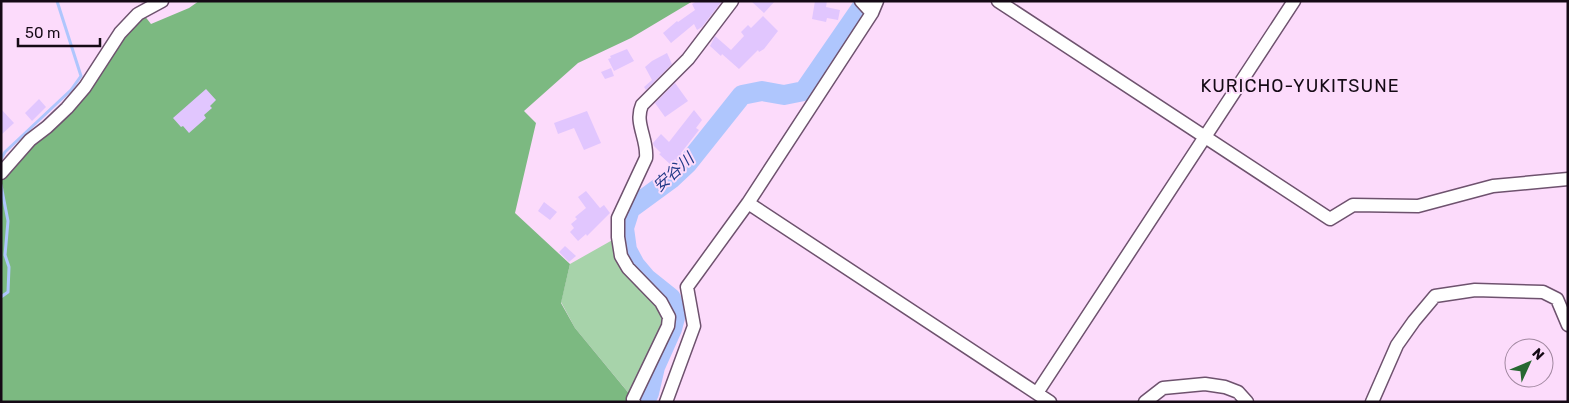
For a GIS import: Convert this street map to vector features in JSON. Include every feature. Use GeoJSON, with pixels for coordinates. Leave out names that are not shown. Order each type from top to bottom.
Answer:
{"type":"FeatureCollection","features":[{"type":"Feature","properties":{"kind":"street"},"geometry":{"type":"LineString","coordinates":[[1,173],[30,140],[47,127],[86,87],[120,33],[138,14],[162,1]]}},
{"type":"Feature","properties":{"kind":"street"},"geometry":{"type":"LineString","coordinates":[[634,402],[633,399],[664,337],[669,317],[661,302],[628,268],[621,256],[618,237],[618,218],[646,158],[647,150],[640,127],[639,112],[642,104],[688,59],[732,1]]}},
{"type":"Feature","properties":{"kind":"street"},"geometry":{"type":"LineString","coordinates":[[998,1],[1330,219],[1353,205],[1418,206],[1493,186],[1568,178]]}},
{"type":"Feature","properties":{"kind":"street"},"geometry":{"type":"LineString","coordinates":[[1037,393],[1294,1]]}},
{"type":"Feature","properties":{"kind":"street"},"geometry":{"type":"LineString","coordinates":[[666,402],[694,326],[687,287],[748,203],[870,7]]}},
{"type":"Feature","properties":{"kind":"street"},"geometry":{"type":"LineString","coordinates":[[748,203],[1050,402]]}},
{"type":"Feature","properties":{"kind":"street"},"geometry":{"type":"LineString","coordinates":[[1372,402],[1397,345],[1435,296],[1475,290],[1543,292],[1557,299],[1568,325]]}},
{"type":"Feature","properties":{"kind":"street"},"geometry":{"type":"LineString","coordinates":[[1145,402],[1163,388],[1205,384],[1225,387],[1238,392],[1247,402]]}},
{"type":"Feature","properties":{"kind":"green space"},"geometry":{"type":"Polygon","coordinates":[[[199,1],[693,1],[631,38],[578,63],[524,111],[536,123],[515,213],[570,264],[561,303],[575,328],[636,402],[1,402],[1,180],[125,31],[144,15],[151,24],[189,8],[199,1]]]}},
{"type":"Feature","properties":{"kind":"green space"},"geometry":{"type":"Polygon","coordinates":[[[616,238],[618,255],[661,306],[666,322],[632,397],[575,328],[561,302],[570,264],[616,238]]]}},
{"type":"Feature","properties":{"kind":"building"},"geometry":{"type":"Polygon","coordinates":[[[697,1],[722,1],[702,27],[697,30],[694,24],[671,43],[663,33],[677,21],[695,10],[692,4],[697,1]]]}},
{"type":"Feature","properties":{"kind":"building"},"geometry":{"type":"Polygon","coordinates":[[[751,1],[775,1],[764,13],[751,1]]]}},
{"type":"Feature","properties":{"kind":"building"},"geometry":{"type":"Polygon","coordinates":[[[815,1],[827,1],[826,7],[840,10],[838,20],[827,18],[826,22],[812,19],[815,1]]]}},
{"type":"Feature","properties":{"kind":"building"},"geometry":{"type":"Polygon","coordinates":[[[763,16],[778,31],[764,49],[759,52],[758,50],[739,69],[710,46],[715,36],[731,50],[744,36],[741,32],[748,25],[751,28],[763,16]]]}},
{"type":"Feature","properties":{"kind":"building"},"geometry":{"type":"Polygon","coordinates":[[[627,49],[634,61],[614,71],[608,59],[611,58],[610,56],[627,49]]]}},
{"type":"Feature","properties":{"kind":"building"},"geometry":{"type":"Polygon","coordinates":[[[667,53],[672,64],[646,90],[644,87],[652,80],[645,67],[667,53]]]}},
{"type":"Feature","properties":{"kind":"building"},"geometry":{"type":"Polygon","coordinates":[[[611,68],[614,76],[605,79],[601,72],[611,68]]]}},
{"type":"Feature","properties":{"kind":"building"},"geometry":{"type":"Polygon","coordinates":[[[675,83],[688,101],[665,117],[655,103],[675,83]]]}},
{"type":"Feature","properties":{"kind":"building"},"geometry":{"type":"Polygon","coordinates":[[[206,89],[216,100],[210,106],[212,108],[204,115],[206,118],[189,133],[173,118],[206,89]]]}},
{"type":"Feature","properties":{"kind":"building"},"geometry":{"type":"Polygon","coordinates":[[[39,99],[46,107],[32,121],[25,113],[39,99]]]}},
{"type":"Feature","properties":{"kind":"building"},"geometry":{"type":"Polygon","coordinates":[[[1,109],[14,123],[1,135],[1,109]]]}},
{"type":"Feature","properties":{"kind":"building"},"geometry":{"type":"Polygon","coordinates":[[[694,110],[702,120],[696,128],[699,130],[681,153],[684,155],[678,162],[675,159],[671,165],[659,154],[661,153],[653,143],[661,134],[669,142],[694,110]]]}},
{"type":"Feature","properties":{"kind":"building"},"geometry":{"type":"Polygon","coordinates":[[[587,111],[601,143],[584,150],[574,128],[558,134],[554,123],[587,111]]]}},
{"type":"Feature","properties":{"kind":"building"},"geometry":{"type":"Polygon","coordinates":[[[586,191],[600,208],[604,205],[610,213],[587,236],[586,234],[578,241],[570,232],[574,228],[571,224],[577,219],[575,217],[586,208],[578,197],[586,191]]]}},
{"type":"Feature","properties":{"kind":"building"},"geometry":{"type":"Polygon","coordinates":[[[544,202],[557,212],[550,220],[538,211],[544,202]]]}},
{"type":"Feature","properties":{"kind":"building"},"geometry":{"type":"Polygon","coordinates":[[[565,246],[576,256],[569,262],[559,252],[565,246]]]}},
{"type":"Feature","properties":{"kind":"waterway"},"geometry":{"type":"LineString","coordinates":[[1,159],[5,152],[71,90],[81,76],[57,1]]}},
{"type":"Feature","properties":{"kind":"waterway","name":"安谷川"},"geometry":{"type":"LineString","coordinates":[[645,402],[655,367],[672,329],[676,314],[671,298],[646,278],[635,265],[627,250],[624,228],[630,209],[671,179],[687,164],[742,95],[762,91],[784,95],[804,91],[866,1]]}},
{"type":"Feature","properties":{"kind":"waterway"},"geometry":{"type":"LineString","coordinates":[[1,185],[8,221],[5,255],[9,267],[8,292],[1,297]]}},
{"type":"Feature","properties":{"kind":"district","name":"KURICHO-YUKITSUNE"},"geometry":{"type":"Point","coordinates":[1300,86]}}]}
